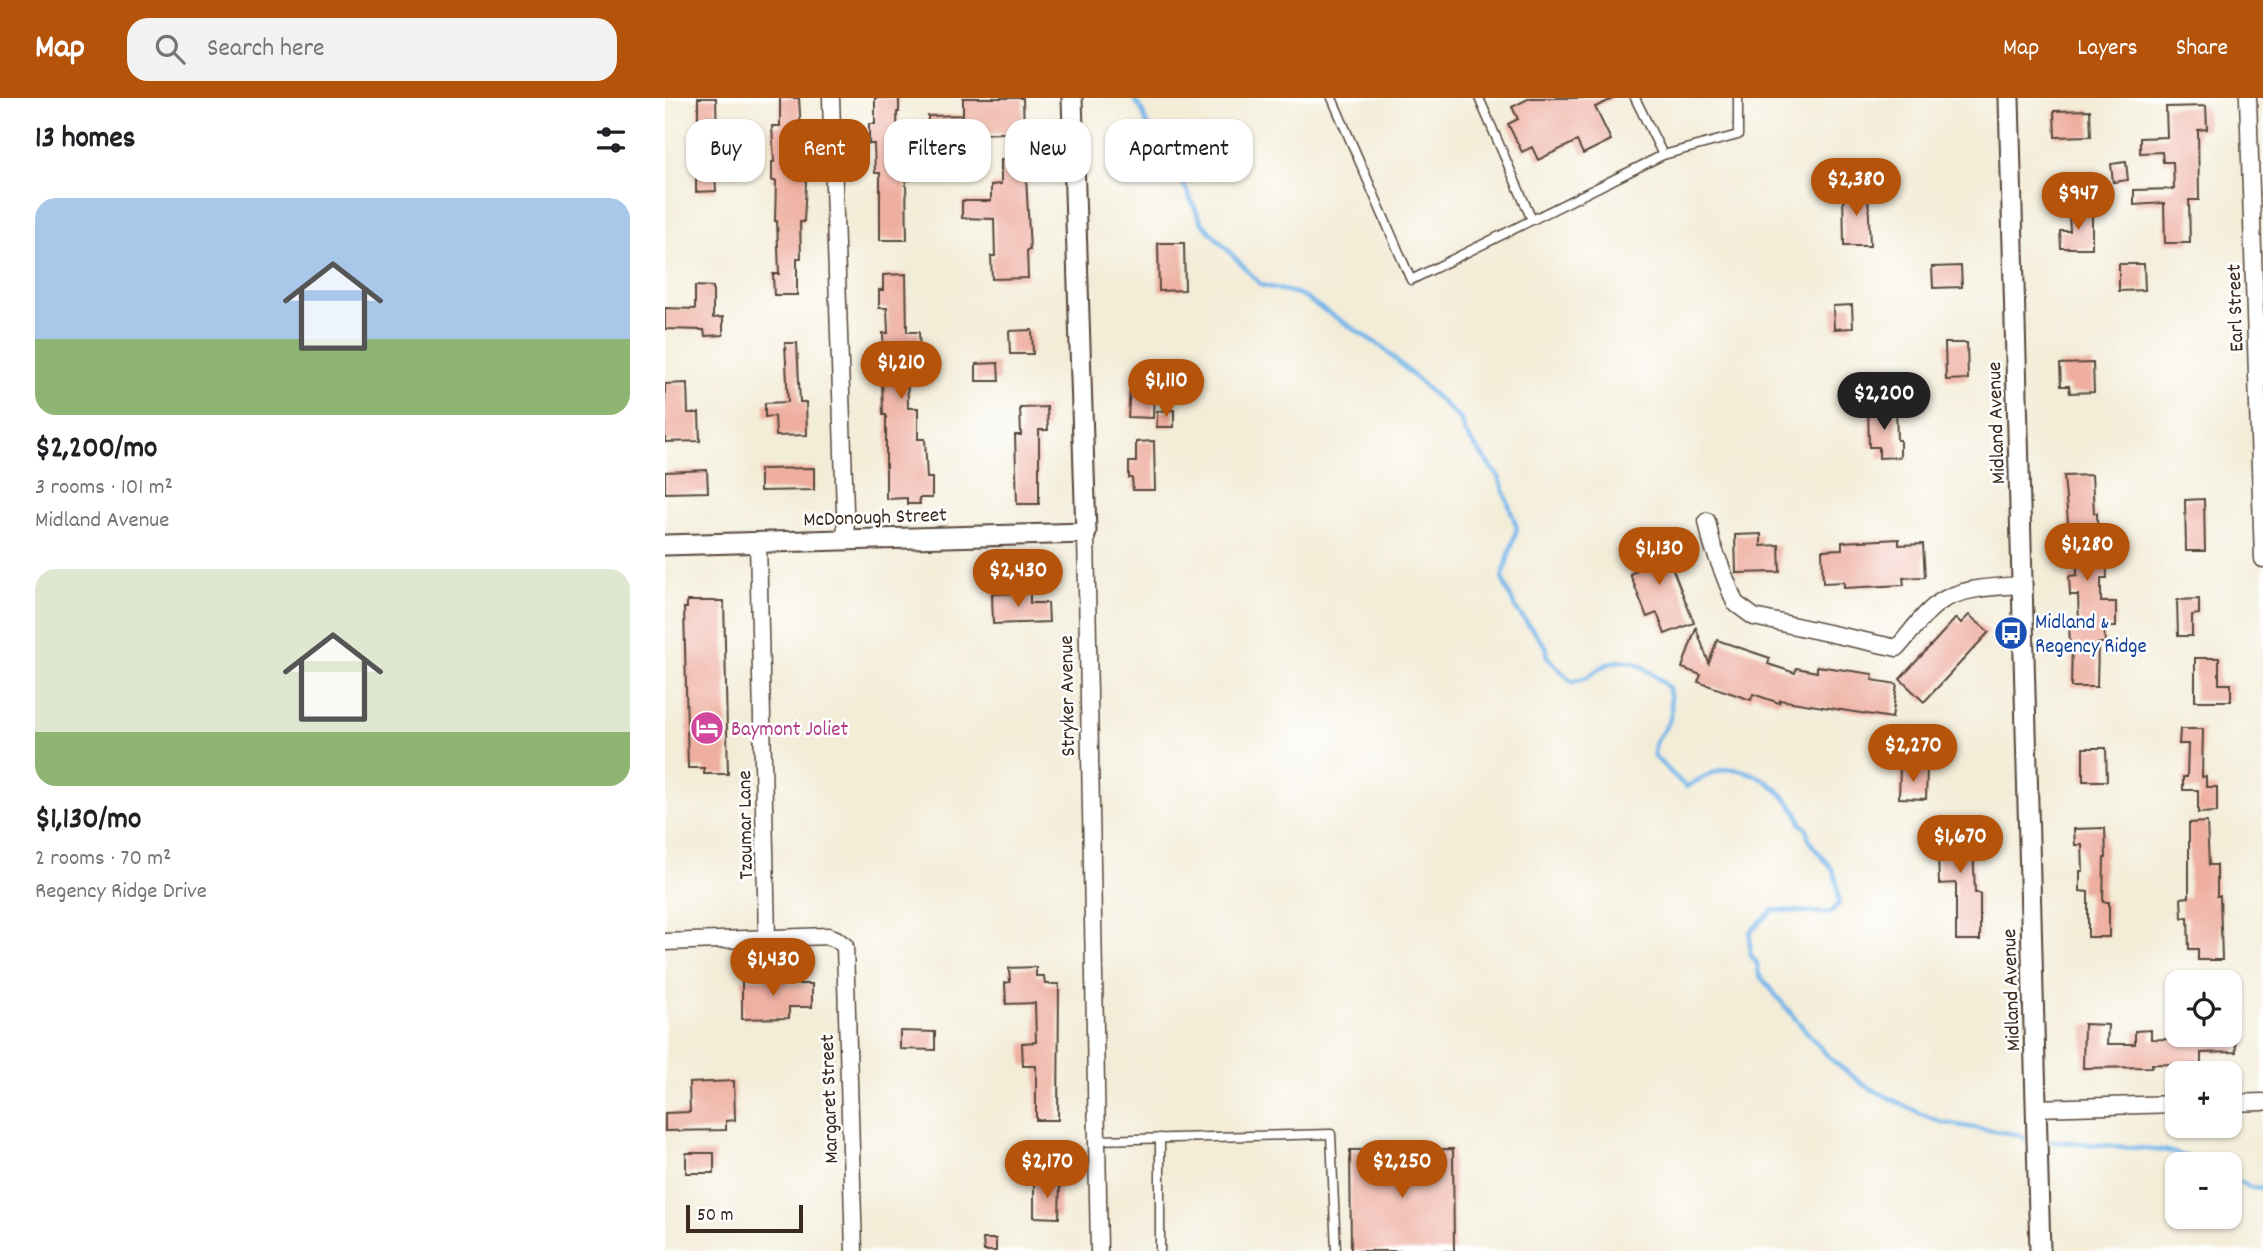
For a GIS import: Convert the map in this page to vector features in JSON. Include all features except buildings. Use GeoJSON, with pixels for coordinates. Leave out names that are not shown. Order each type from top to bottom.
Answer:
{"type":"FeatureCollection","features":[{"type":"Feature","properties":{"kind":"street"},"geometry":{"type":"LineString","coordinates":[[831,98],[846,540]]}},
{"type":"Feature","properties":{"kind":"street","name":"Stryker Avenue"},"geometry":{"type":"LineString","coordinates":[[1072,98],[1086,533],[1099,1251]]}},
{"type":"Feature","properties":{"kind":"street","name":"Midland Avenue"},"geometry":{"type":"LineString","coordinates":[[2009,98],[2040,1251]]}},
{"type":"Feature","properties":{"kind":"street","name":"Earl Street"},"geometry":{"type":"LineString","coordinates":[[2248,98],[2263,559]]}},
{"type":"Feature","properties":{"kind":"street"},"geometry":{"type":"LineString","coordinates":[[1707,521],[1712,544],[1735,603],[1754,617],[1897,648],[1933,608],[1946,598],[1980,588],[2022,585]]}},
{"type":"Feature","properties":{"kind":"street","name":"McDonough Street"},"geometry":{"type":"LineString","coordinates":[[665,545],[1086,533]]}},
{"type":"Feature","properties":{"kind":"street","name":"Tzoumar Lane"},"geometry":{"type":"LineString","coordinates":[[758,542],[767,939]]}},
{"type":"Feature","properties":{"kind":"street","name":"Margaret Street"},"geometry":{"type":"LineString","coordinates":[[767,939],[828,936],[845,946],[853,1251]]}},
{"type":"Feature","properties":{"kind":"street"},"geometry":{"type":"LineString","coordinates":[[665,942],[767,939]]}},
{"type":"Feature","properties":{"kind":"street"},"geometry":{"type":"LineString","coordinates":[[2242,1103],[2263,1102]]}},
{"type":"Feature","properties":{"kind":"street"},"geometry":{"type":"LineString","coordinates":[[2036,1108],[2165,1104]]}},
{"type":"Feature","properties":{"kind":"lane"},"geometry":{"type":"LineString","coordinates":[[1332,98],[1411,280],[1663,155],[1738,135],[1738,98]]}},
{"type":"Feature","properties":{"kind":"lane"},"geometry":{"type":"LineString","coordinates":[[1479,98],[1532,220]]}},
{"type":"Feature","properties":{"kind":"lane"},"geometry":{"type":"LineString","coordinates":[[1635,98],[1663,155]]}},
{"type":"Feature","properties":{"kind":"lane"},"geometry":{"type":"LineString","coordinates":[[1097,1140],[1331,1134],[1336,1251]]}},
{"type":"Feature","properties":{"kind":"lane"},"geometry":{"type":"LineString","coordinates":[[1160,1138],[1160,1251]]}},
{"type":"Feature","properties":{"kind":"waterway"},"geometry":{"type":"LineString","coordinates":[[1133,98],[1171,158],[1202,223],[1261,285],[1299,294],[1382,347],[1461,420],[1465,433],[1499,477],[1517,528],[1502,578],[1516,609],[1547,648],[1547,657],[1572,682],[1616,662],[1633,662],[1648,670],[1669,688],[1671,704],[1671,716],[1655,746],[1655,757],[1686,787],[1714,772],[1735,769],[1768,782],[1792,806],[1801,824],[1807,829],[1813,847],[1833,871],[1839,904],[1830,913],[1773,910],[1750,932],[1750,954],[1757,963],[1759,975],[1810,1036],[1832,1060],[1862,1084],[1921,1114],[1944,1123],[2020,1135],[2025,1139]]}},
{"type":"Feature","properties":{"kind":"waterway"},"geometry":{"type":"LineString","coordinates":[[2051,1141],[2170,1152]]}},
{"type":"Feature","properties":{"kind":"waterway"},"geometry":{"type":"LineString","coordinates":[[2242,1183],[2250,1187],[2263,1188]]}},
{"type":"Feature","properties":{"kind":"place","name":"Midland & Regency Ridge"},"geometry":{"type":"Point","coordinates":[2011,633]}},
{"type":"Feature","properties":{"kind":"place","name":"Baymont Joliet"},"geometry":{"type":"Point","coordinates":[707,728]}}]}
